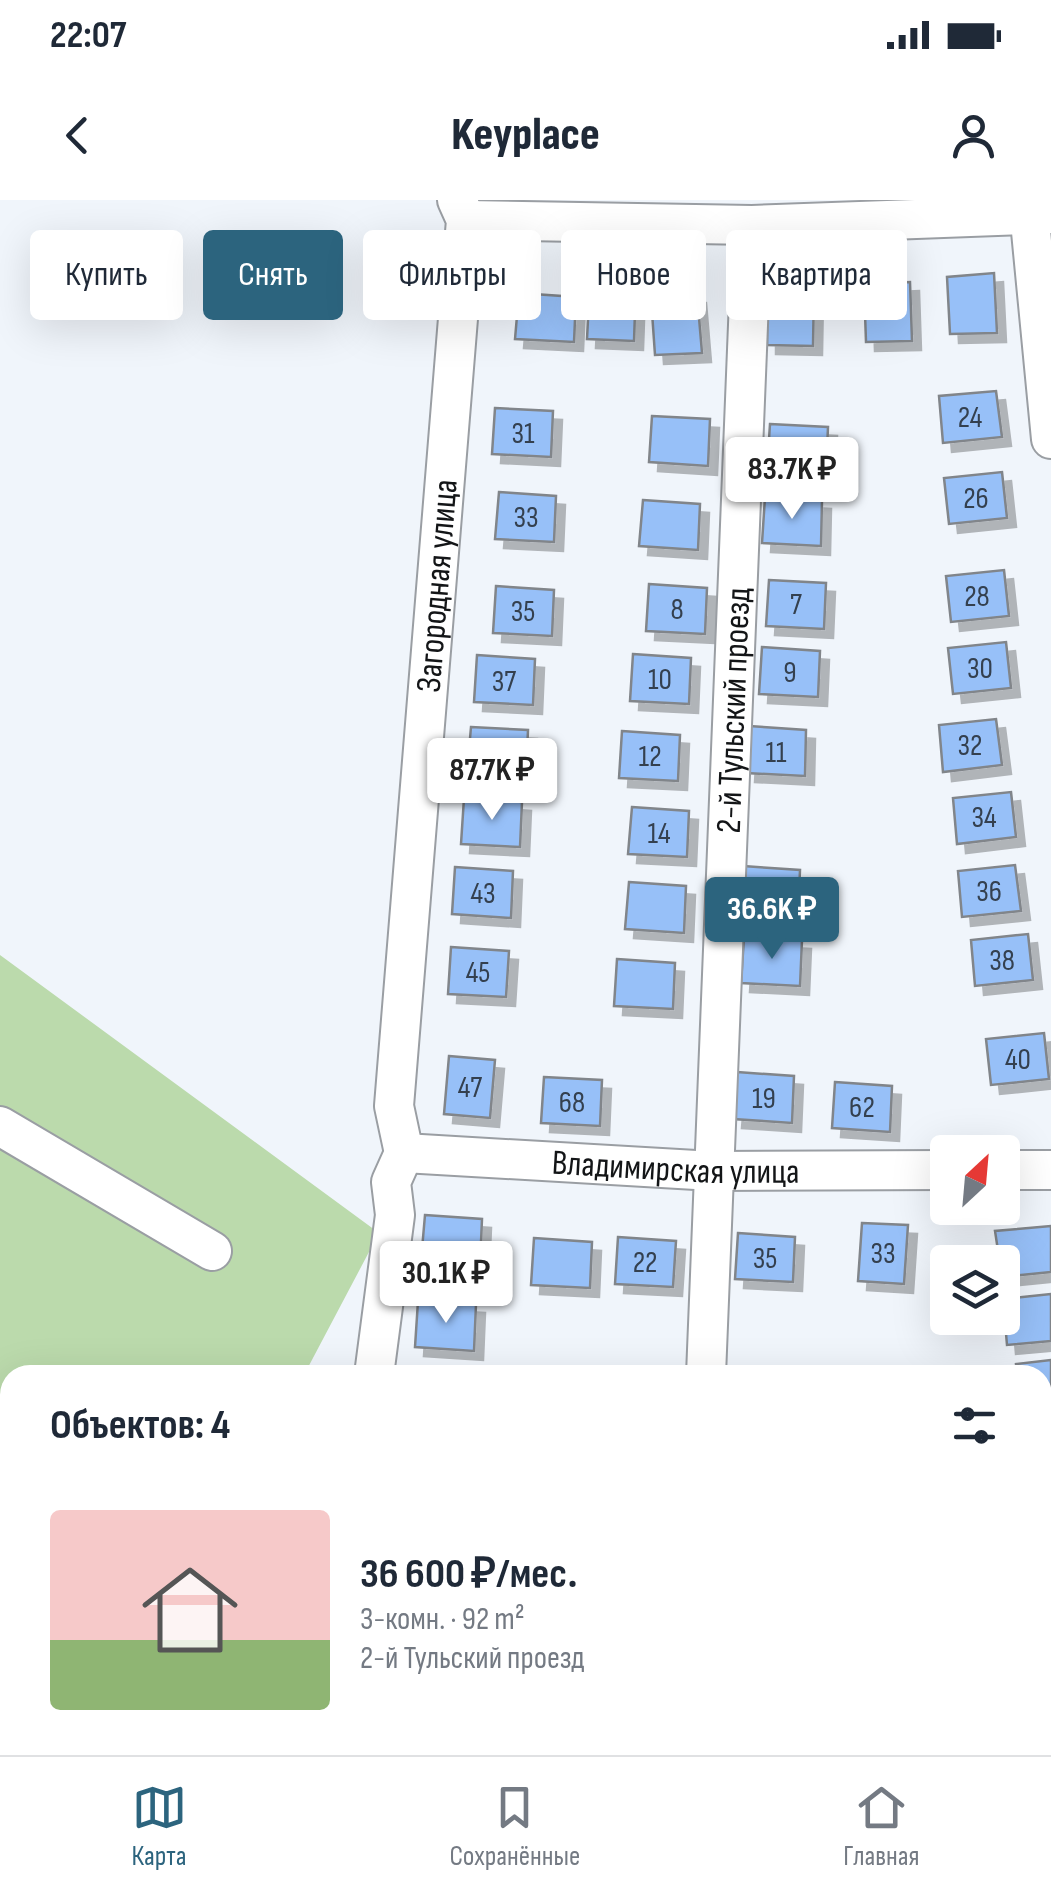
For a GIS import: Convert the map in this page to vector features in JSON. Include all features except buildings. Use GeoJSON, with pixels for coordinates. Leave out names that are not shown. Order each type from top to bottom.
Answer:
{"type":"FeatureCollection","features":[{"type":"Feature","properties":{"kind":"street"},"geometry":{"type":"LineString","coordinates":[[462,210],[752,225],[1036,210],[1051,440]]}},
{"type":"Feature","properties":{"kind":"street","name":"Загородная улица"},"geometry":{"type":"LineString","coordinates":[[404,1152],[394,1106],[462,210]]}},
{"type":"Feature","properties":{"kind":"street","name":"2-й Тульский проезд"},"geometry":{"type":"LineString","coordinates":[[706,1365],[752,225]]}},
{"type":"Feature","properties":{"kind":"street"},"geometry":{"type":"LineString","coordinates":[[0,1126],[212,1252]]}},
{"type":"Feature","properties":{"kind":"street"},"geometry":{"type":"LineString","coordinates":[[375,1365],[395,1215],[391,1182],[404,1152]]}},
{"type":"Feature","properties":{"kind":"street","name":"Владимирская улица"},"geometry":{"type":"LineString","coordinates":[[404,1152],[713,1172],[930,1170]]}},
{"type":"Feature","properties":{"kind":"street"},"geometry":{"type":"LineString","coordinates":[[1020,1170],[1051,1170]]}},
{"type":"Feature","properties":{"kind":"green space"},"geometry":{"type":"Polygon","coordinates":[[[0,955],[379,1233],[309,1365],[0,1365],[0,955]]]}}]}
